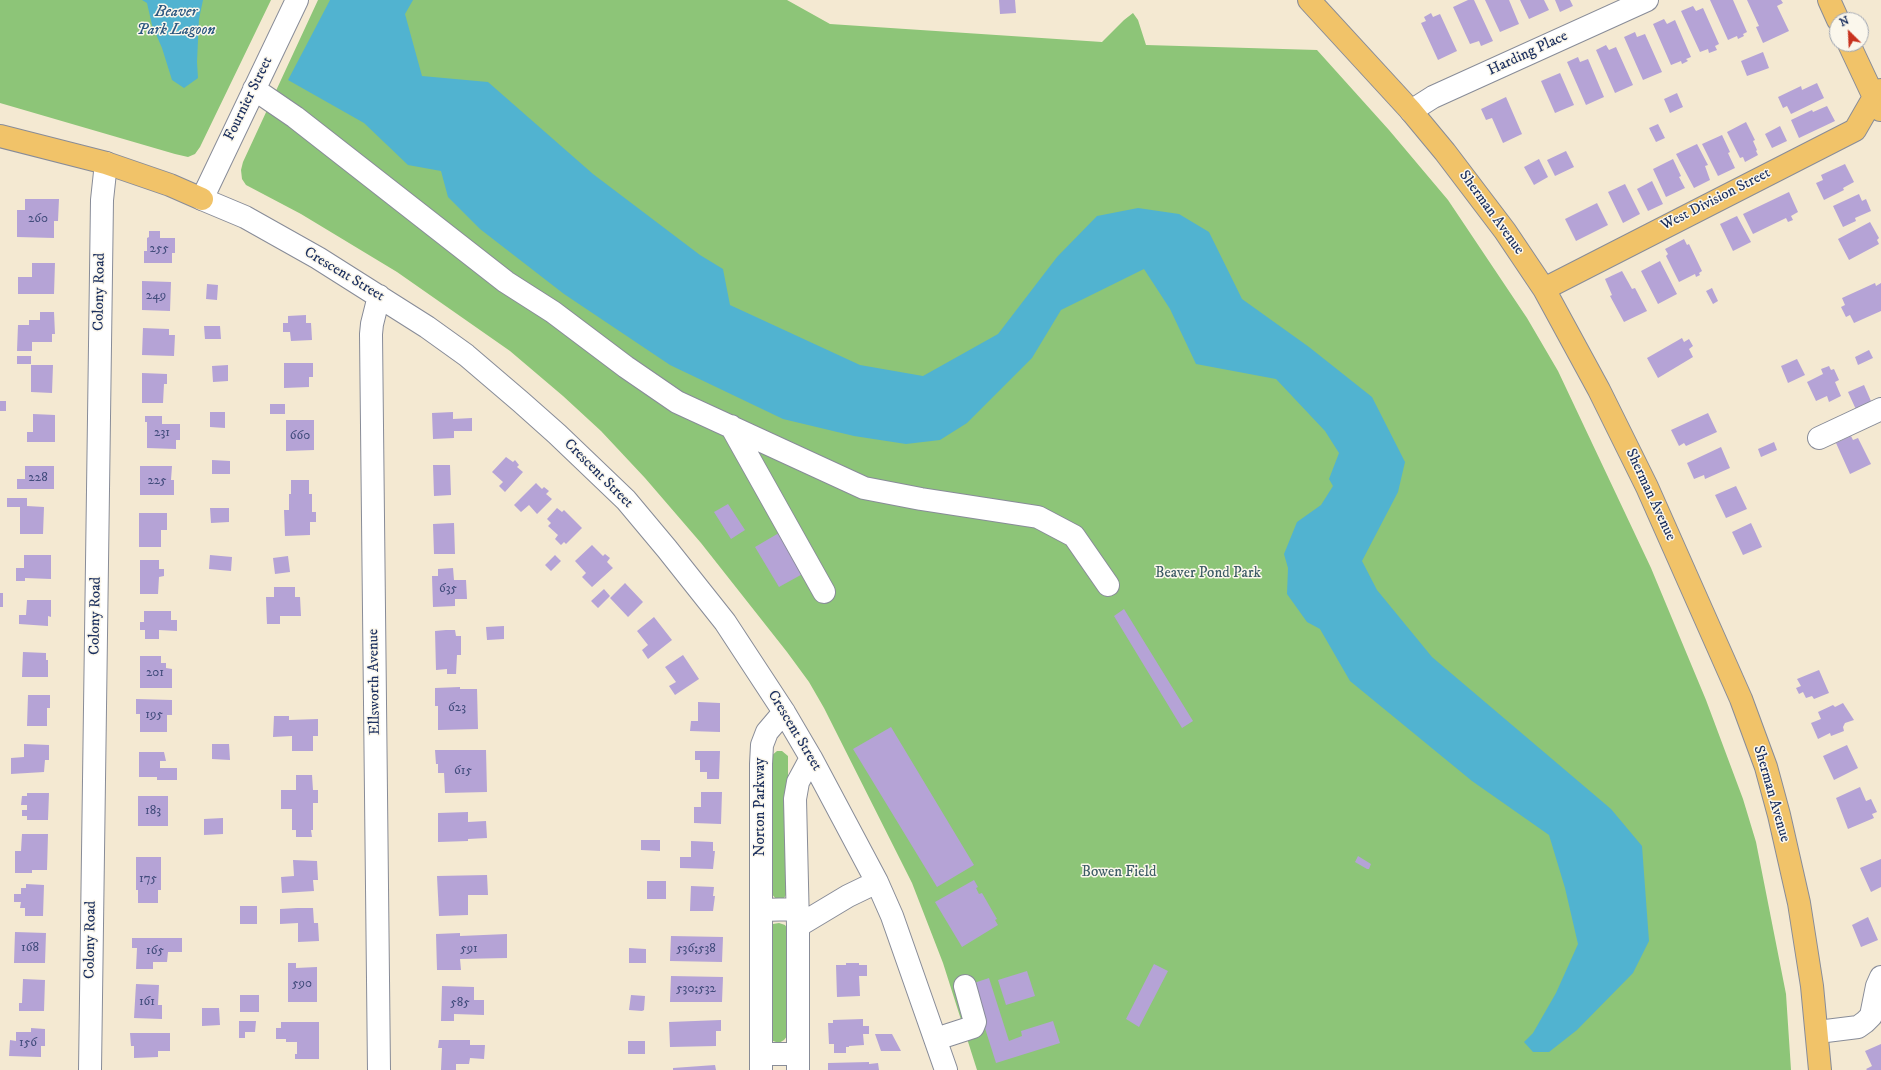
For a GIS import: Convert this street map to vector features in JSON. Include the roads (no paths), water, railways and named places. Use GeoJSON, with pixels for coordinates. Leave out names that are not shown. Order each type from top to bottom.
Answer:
{"type":"FeatureCollection","features":[{"type":"Feature","properties":{"kind":"main road","name":"Sherman Avenue"},"geometry":{"type":"LineString","coordinates":[[1309,0],[1411,111],[1475,190],[1544,289],[1599,390],[1647,487],[1741,699],[1766,767],[1799,903],[1818,1032],[1820,1070]]}},
{"type":"Feature","properties":{"kind":"main road"},"geometry":{"type":"LineString","coordinates":[[1829,0],[1834,12]]}},
{"type":"Feature","properties":{"kind":"main road"},"geometry":{"type":"LineString","coordinates":[[1853,52],[1879,100]]}},
{"type":"Feature","properties":{"kind":"main road","name":"West Division Street"},"geometry":{"type":"LineString","coordinates":[[1544,289],[1854,130],[1879,100]]}},
{"type":"Feature","properties":{"kind":"main road","name":"Crescent Street"},"geometry":{"type":"LineString","coordinates":[[0,136],[106,162],[170,184],[202,199]]}},
{"type":"Feature","properties":{"kind":"street","name":"Fournier Street"},"geometry":{"type":"LineString","coordinates":[[202,199],[297,0]]}},
{"type":"Feature","properties":{"kind":"street","name":"Harding Place"},"geometry":{"type":"LineString","coordinates":[[1411,111],[1433,97],[1647,0]]}},
{"type":"Feature","properties":{"kind":"street"},"geometry":{"type":"LineString","coordinates":[[254,88],[295,116],[506,282],[553,312],[626,367],[677,402],[864,488],[921,499],[1038,517],[1074,536],[1108,585]]}},
{"type":"Feature","properties":{"kind":"street","name":"Colony Road"},"geometry":{"type":"LineString","coordinates":[[90,1070],[102,200],[106,162]]}},
{"type":"Feature","properties":{"kind":"street","name":"Crescent Street"},"geometry":{"type":"LineString","coordinates":[[202,199],[245,217],[318,258],[407,313],[466,355],[557,434],[626,500],[725,622],[784,712],[811,758],[878,882],[892,916],[946,1070]]}},
{"type":"Feature","properties":{"kind":"street","name":"Ellsworth Avenue"},"geometry":{"type":"LineString","coordinates":[[379,296],[371,334],[379,1070]]}},
{"type":"Feature","properties":{"kind":"street"},"geometry":{"type":"LineString","coordinates":[[1820,438],[1881,409]]}},
{"type":"Feature","properties":{"kind":"street"},"geometry":{"type":"LineString","coordinates":[[731,426],[824,592]]}},
{"type":"Feature","properties":{"kind":"street","name":"Norton Parkway"},"geometry":{"type":"LineString","coordinates":[[784,712],[767,732],[762,745],[761,1062],[798,1062],[798,918],[795,799],[798,782],[811,758]]}},
{"type":"Feature","properties":{"kind":"street"},"geometry":{"type":"LineString","coordinates":[[761,910],[798,918],[878,882]]}},
{"type":"Feature","properties":{"kind":"street"},"geometry":{"type":"LineString","coordinates":[[1818,1032],[1858,1027],[1865,1022],[1871,1016],[1877,986],[1881,977]]}},
{"type":"Feature","properties":{"kind":"street"},"geometry":{"type":"LineString","coordinates":[[936,1039],[973,1027],[975,1022],[964,986]]}},
{"type":"Feature","properties":{"kind":"water","name":"Beaver Park Lagoon"},"geometry":{"type":"Polygon","coordinates":[[[142,0],[203,0],[199,19],[197,62],[198,78],[184,88],[172,80],[162,48],[152,25],[147,3],[142,0]]]}},
{"type":"Feature","properties":{"kind":"water"},"geometry":{"type":"Polygon","coordinates":[[[330,0],[413,0],[405,14],[422,76],[488,82],[593,174],[700,255],[723,269],[730,305],[860,365],[923,376],[998,334],[1057,257],[1097,216],[1138,208],[1179,214],[1209,232],[1242,299],[1309,347],[1372,397],[1405,462],[1398,492],[1362,561],[1377,590],[1432,657],[1611,809],[1642,846],[1649,941],[1633,973],[1577,1030],[1549,1052],[1533,1052],[1524,1042],[1533,1033],[1556,993],[1578,944],[1565,888],[1549,835],[1472,781],[1350,681],[1320,629],[1307,622],[1287,594],[1288,568],[1284,554],[1297,522],[1321,505],[1333,486],[1329,479],[1339,453],[1325,431],[1276,379],[1196,364],[1170,309],[1144,269],[1061,310],[1032,358],[967,423],[940,440],[906,444],[854,436],[783,419],[670,365],[564,294],[480,229],[448,197],[441,171],[408,165],[364,123],[288,80],[330,0]]]}},
{"type":"Feature","properties":{"kind":"park label","name":"Beaver Pond Park"},"geometry":{"type":"Point","coordinates":[1208,574]}},
{"type":"Feature","properties":{"kind":"park label","name":"Bowen Field"},"geometry":{"type":"Point","coordinates":[1119,873]}}]}
